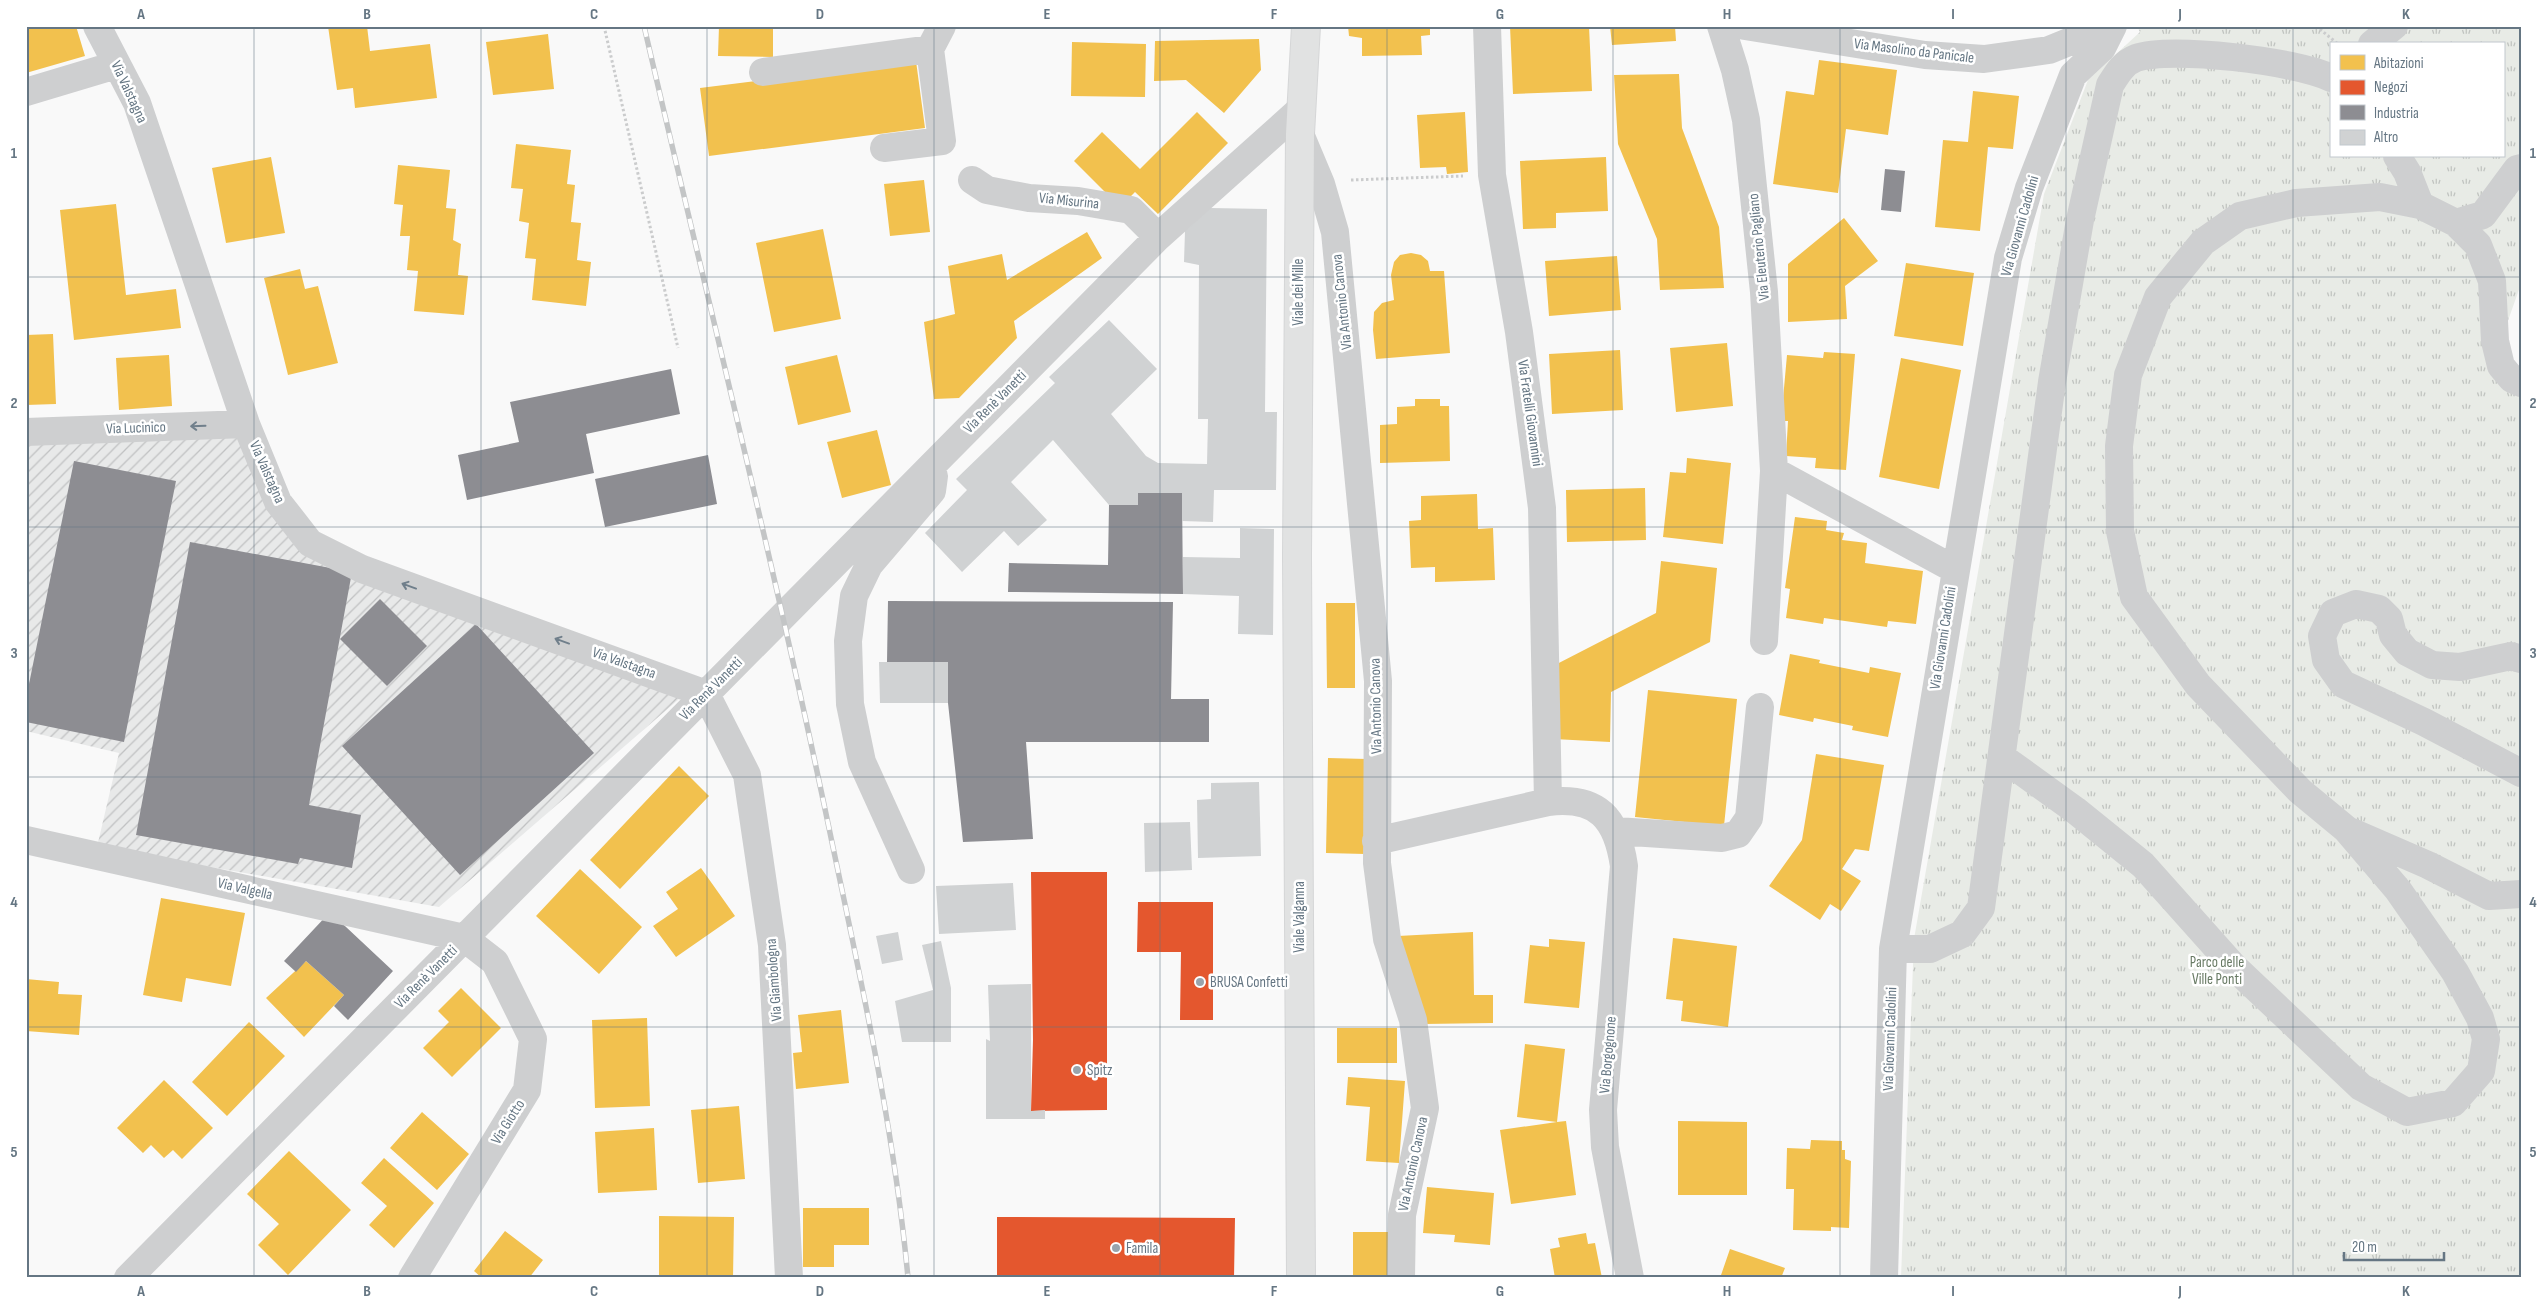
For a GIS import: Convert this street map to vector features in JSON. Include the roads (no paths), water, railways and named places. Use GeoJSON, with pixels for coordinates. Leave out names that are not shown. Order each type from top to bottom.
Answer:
{"type":"FeatureCollection","features":[{"type":"Feature","properties":{"kind":"main road","name":"Viale dei Mille"},"geometry":{"type":"LineString","coordinates":[[1297,557],[1301,121],[1306,26]]}},
{"type":"Feature","properties":{"kind":"main road","name":"Viale Valganna"},"geometry":{"type":"LineString","coordinates":[[1297,557],[1301,1278]]}},
{"type":"Feature","properties":{"kind":"street","name":"Via Valstagna"},"geometry":{"type":"LineString","coordinates":[[97,26],[137,103],[246,424],[278,502],[310,543],[362,569],[706,694]]}},
{"type":"Feature","properties":{"kind":"street","name":"Via Fratelli Giovannini"},"geometry":{"type":"LineString","coordinates":[[1487,26],[1492,175],[1519,332],[1540,490],[1546,622],[1548,802]]}},
{"type":"Feature","properties":{"kind":"street","name":"Via Eleuterio Pagliano"},"geometry":{"type":"LineString","coordinates":[[1721,26],[1735,70],[1746,120],[1764,292],[1774,471],[1764,641]]}},
{"type":"Feature","properties":{"kind":"street","name":"Via Masolino da Panicale"},"geometry":{"type":"LineString","coordinates":[[1745,26],[1925,55],[1984,59],[2049,50],[2108,26]]}},
{"type":"Feature","properties":{"kind":"street","name":"Via Giovanni Cadolini"},"geometry":{"type":"LineString","coordinates":[[1884,1278],[1893,949],[1954,569],[2008,258],[2029,188],[2073,75],[2102,48],[2112,26]]}},
{"type":"Feature","properties":{"kind":"street"},"geometry":{"type":"LineString","coordinates":[[2374,42],[2394,26]]}},
{"type":"Feature","properties":{"kind":"street"},"geometry":{"type":"LineString","coordinates":[[764,72],[936,38],[942,141],[884,148]]}},
{"type":"Feature","properties":{"kind":"street"},"geometry":{"type":"LineString","coordinates":[[1893,949],[1930,949],[1962,934],[1981,908],[2003,758],[2052,382],[2080,220],[2110,85],[2120,68],[2135,58],[2156,54],[2240,57],[2292,66],[2330,78]]}},
{"type":"Feature","properties":{"kind":"street"},"geometry":{"type":"LineString","coordinates":[[26,92],[116,65]]}},
{"type":"Feature","properties":{"kind":"street","name":"Via Renè Vanetti"},"geometry":{"type":"LineString","coordinates":[[128,1278],[1158,237],[1301,121]]}},
{"type":"Feature","properties":{"kind":"street","name":"Via Antonio Canova"},"geometry":{"type":"LineString","coordinates":[[1301,121],[1335,232],[1378,681],[1376,841],[1387,939],[1413,1020],[1425,1108],[1402,1215],[1401,1278]]}},
{"type":"Feature","properties":{"kind":"street"},"geometry":{"type":"LineString","coordinates":[[2398,158],[2407,172],[2420,205]]}},
{"type":"Feature","properties":{"kind":"street"},"geometry":{"type":"LineString","coordinates":[[2456,223],[2483,215],[2517,169],[2521,168]]}},
{"type":"Feature","properties":{"kind":"street","name":"Via Misurina"},"geometry":{"type":"LineString","coordinates":[[972,180],[987,190],[1029,198],[1078,200],[1130,210],[1158,237]]}},
{"type":"Feature","properties":{"kind":"street"},"geometry":{"type":"LineString","coordinates":[[2003,758],[2075,810],[2143,865],[2235,968],[2361,1087],[2407,1112],[2453,1103],[2481,1071],[2486,1040],[2480,1018],[2455,972],[2398,890],[2346,829],[2300,790],[2198,685],[2134,597],[2120,532],[2119,446],[2128,375],[2158,296],[2203,242],[2240,216],[2296,203],[2380,197],[2420,205],[2456,223],[2478,245],[2492,280],[2495,341],[2501,366],[2512,379],[2521,384]]}},
{"type":"Feature","properties":{"kind":"street","name":"Via Lucinico"},"geometry":{"type":"LineString","coordinates":[[26,432],[246,424]]}},
{"type":"Feature","properties":{"kind":"street"},"geometry":{"type":"LineString","coordinates":[[910,870],[862,762],[850,704],[848,641],[854,596],[869,565],[932,490],[935,462]]}},
{"type":"Feature","properties":{"kind":"street"},"geometry":{"type":"LineString","coordinates":[[1774,471],[1954,569]]}},
{"type":"Feature","properties":{"kind":"street"},"geometry":{"type":"LineString","coordinates":[[2521,659],[2511,656],[2460,667],[2432,665],[2407,652],[2393,635],[2389,619],[2379,609],[2356,604],[2333,613],[2322,636],[2326,660],[2343,684],[2424,722],[2521,773]]}},
{"type":"Feature","properties":{"kind":"street","name":"Via Giambologna"},"geometry":{"type":"LineString","coordinates":[[706,694],[747,775],[772,945],[789,1278]]}},
{"type":"Feature","properties":{"kind":"street"},"geometry":{"type":"LineString","coordinates":[[1616,831],[1722,838],[1738,834],[1749,818],[1760,707]]}},
{"type":"Feature","properties":{"kind":"street","name":"Via Borgognone"},"geometry":{"type":"LineString","coordinates":[[1376,841],[1548,802],[1571,799],[1597,807],[1616,831],[1622,847],[1624,866],[1604,1110],[1605,1147],[1630,1278]]}},
{"type":"Feature","properties":{"kind":"street"},"geometry":{"type":"LineString","coordinates":[[2346,829],[2428,865],[2488,896],[2521,894]]}},
{"type":"Feature","properties":{"kind":"street","name":"Via Valgella"},"geometry":{"type":"LineString","coordinates":[[26,840],[464,938]]}},
{"type":"Feature","properties":{"kind":"street","name":"Via Giotto"},"geometry":{"type":"LineString","coordinates":[[412,1278],[527,1090],[533,1039],[495,962],[464,938]]}},
{"type":"Feature","properties":{"kind":"railway"},"geometry":{"type":"LineString","coordinates":[[644,26],[808,728],[875,1052],[894,1165],[908,1278]]}},
{"type":"Feature","properties":{"kind":"place","name":"BRUSA Confetti"},"geometry":{"type":"Point","coordinates":[1200,982]}},
{"type":"Feature","properties":{"kind":"place","name":"Spitz"},"geometry":{"type":"Point","coordinates":[1077,1070]}},
{"type":"Feature","properties":{"kind":"place","name":"Famila"},"geometry":{"type":"Point","coordinates":[1116,1248]}},
{"type":"Feature","properties":{"kind":"park label","name":"Parco delle Ville Ponti"},"geometry":{"type":"Point","coordinates":[2217,970]}}]}
